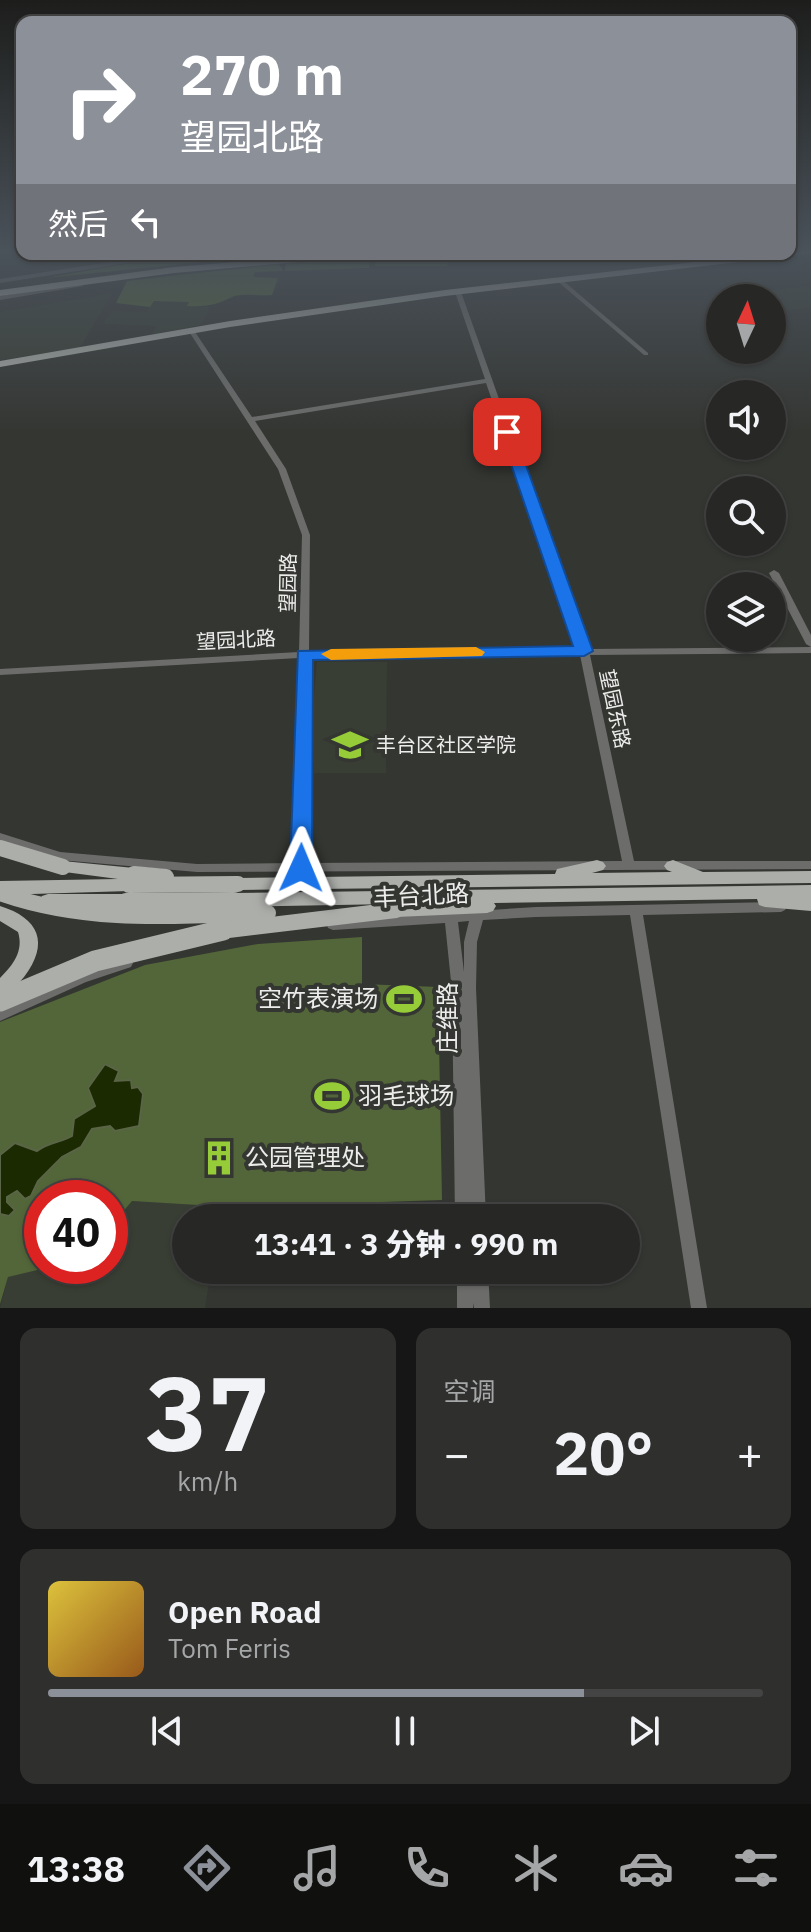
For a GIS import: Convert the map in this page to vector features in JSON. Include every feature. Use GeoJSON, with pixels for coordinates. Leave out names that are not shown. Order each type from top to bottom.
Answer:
{"type":"FeatureCollection","features":[{"type":"Feature","properties":{"kind":"highway"},"geometry":{"type":"LineString","coordinates":[[0,364],[191,330],[324,311]]}},
{"type":"Feature","properties":{"kind":"highway"},"geometry":{"type":"LineString","coordinates":[[5,846],[130,887],[236,892]]}},
{"type":"Feature","properties":{"kind":"highway"},"geometry":{"type":"LineString","coordinates":[[530,880],[597,866]]}},
{"type":"Feature","properties":{"kind":"highway"},"geometry":{"type":"LineString","coordinates":[[673,866],[708,878]]}},
{"type":"Feature","properties":{"kind":"highway","name":"丰台北路"},"geometry":{"type":"LineString","coordinates":[[236,892],[530,880],[811,877]]}},
{"type":"Feature","properties":{"kind":"highway","name":"丰台北路"},"geometry":{"type":"LineString","coordinates":[[0,902],[130,887]]}},
{"type":"Feature","properties":{"kind":"highway","name":"丰台北路"},"geometry":{"type":"LineString","coordinates":[[0,890],[130,887],[236,892],[557,896],[811,892]]}},
{"type":"Feature","properties":{"kind":"highway"},"geometry":{"type":"LineString","coordinates":[[0,890],[38,906],[109,916],[493,906],[557,896]]}},
{"type":"Feature","properties":{"kind":"highway"},"geometry":{"type":"LineString","coordinates":[[681,894],[811,905]]}},
{"type":"Feature","properties":{"kind":"highway"},"geometry":{"type":"LineString","coordinates":[[0,1001],[75,967],[180,936],[279,920],[396,910]]}},
{"type":"Feature","properties":{"kind":"highway"},"geometry":{"type":"LineString","coordinates":[[0,913],[16,918],[25,926],[31,939],[25,964],[8,983]]}},
{"type":"Feature","properties":{"kind":"street","name":"望园东路"},"geometry":{"type":"LineString","coordinates":[[464,311],[584,651],[629,866]]}},
{"type":"Feature","properties":{"kind":"street"},"geometry":{"type":"LineString","coordinates":[[596,311],[646,354]]}},
{"type":"Feature","properties":{"kind":"street","name":"望园路"},"geometry":{"type":"LineString","coordinates":[[191,330],[285,474],[306,535],[301,868]]}},
{"type":"Feature","properties":{"kind":"street"},"geometry":{"type":"LineString","coordinates":[[250,420],[488,381]]}},
{"type":"Feature","properties":{"kind":"street"},"geometry":{"type":"LineString","coordinates":[[786,596],[811,644]]}},
{"type":"Feature","properties":{"kind":"street","name":"望园北路"},"geometry":{"type":"LineString","coordinates":[[0,672],[304,655],[811,650]]}},
{"type":"Feature","properties":{"kind":"street","name":"丰台北路"},"geometry":{"type":"LineString","coordinates":[[0,837],[5,846],[60,856],[180,868],[811,865]]}},
{"type":"Feature","properties":{"kind":"street"},"geometry":{"type":"LineString","coordinates":[[166,949],[180,868]]}},
{"type":"Feature","properties":{"kind":"street"},"geometry":{"type":"LineString","coordinates":[[197,868],[192,877],[187,917],[196,929],[216,937]]}},
{"type":"Feature","properties":{"kind":"street","name":"丰台北路"},"geometry":{"type":"LineString","coordinates":[[0,1015],[81,978],[166,949],[216,937],[297,927],[478,917],[811,905]]}},
{"type":"Feature","properties":{"kind":"street"},"geometry":{"type":"LineString","coordinates":[[636,910],[699,1308]]}},
{"type":"Feature","properties":{"kind":"street","name":"庄维路"},"geometry":{"type":"LineString","coordinates":[[477,1204],[469,988],[471,927],[478,917]]}},
{"type":"Feature","properties":{"kind":"street","name":"庄维路"},"geometry":{"type":"LineString","coordinates":[[451,919],[459,991],[463,1204]]}},
{"type":"Feature","properties":{"kind":"street"},"geometry":{"type":"LineString","coordinates":[[465,1284],[465,1308]]}},
{"type":"Feature","properties":{"kind":"street"},"geometry":{"type":"LineString","coordinates":[[481,1284],[482,1308]]}},
{"type":"Feature","properties":{"kind":"shaded area"},"geometry":{"type":"Polygon","coordinates":[[[102,311],[80,348],[0,360],[0,312],[102,311]]]}},
{"type":"Feature","properties":{"kind":"shaded area"},"geometry":{"type":"Polygon","coordinates":[[[112,311],[208,311],[201,325],[152,334],[156,326],[103,324],[112,311]]]}},
{"type":"Feature","properties":{"kind":"shaded area","name":"丰台区社区学院"},"geometry":{"type":"Polygon","coordinates":[[[317,662],[387,662],[386,773],[314,773],[312,717],[317,662]]]}},
{"type":"Feature","properties":{"kind":"shaded area"},"geometry":{"type":"Polygon","coordinates":[[[362,937],[362,984],[438,987],[442,1200],[321,1204],[132,1201],[128,1206],[128,1180],[24,1180],[24,1273],[8,1277],[0,1304],[0,1022],[145,965],[258,944],[362,937]]]}},
{"type":"Feature","properties":{"kind":"shaded area"},"geometry":{"type":"Polygon","coordinates":[[[105,1064],[119,1071],[115,1081],[131,1080],[132,1088],[138,1087],[143,1094],[139,1126],[115,1131],[110,1126],[92,1129],[81,1147],[62,1157],[39,1180],[24,1180],[24,1198],[17,1191],[7,1197],[7,1202],[15,1210],[9,1216],[0,1214],[0,1155],[15,1143],[37,1151],[72,1136],[74,1119],[95,1106],[88,1088],[105,1064]]]}},
{"type":"Feature","properties":{"kind":"shaded area"},"geometry":{"type":"Polygon","coordinates":[[[132,1201],[181,1204],[172,1204],[172,1284],[209,1284],[205,1308],[0,1308],[8,1277],[24,1273],[24,1284],[128,1284],[128,1206],[132,1201]]]}},
{"type":"Feature","properties":{"kind":"slow traffic"},"geometry":{"type":"LineString","coordinates":[[331,654],[476,652]]}},
{"type":"Feature","properties":{"kind":"place","name":"丰台区社区学院"},"geometry":{"type":"Point","coordinates":[350,745]}},
{"type":"Feature","properties":{"kind":"place","name":"空竹表演场"},"geometry":{"type":"Point","coordinates":[404,999]}},
{"type":"Feature","properties":{"kind":"place","name":"羽毛球场"},"geometry":{"type":"Point","coordinates":[332,1096]}},
{"type":"Feature","properties":{"kind":"place","name":"公园管理处"},"geometry":{"type":"Point","coordinates":[219,1158]}},
{"type":"Feature","properties":{"kind":"route"},"geometry":{"type":"LineString","coordinates":[[301,868],[304,655],[584,651],[507,432]]}}]}
